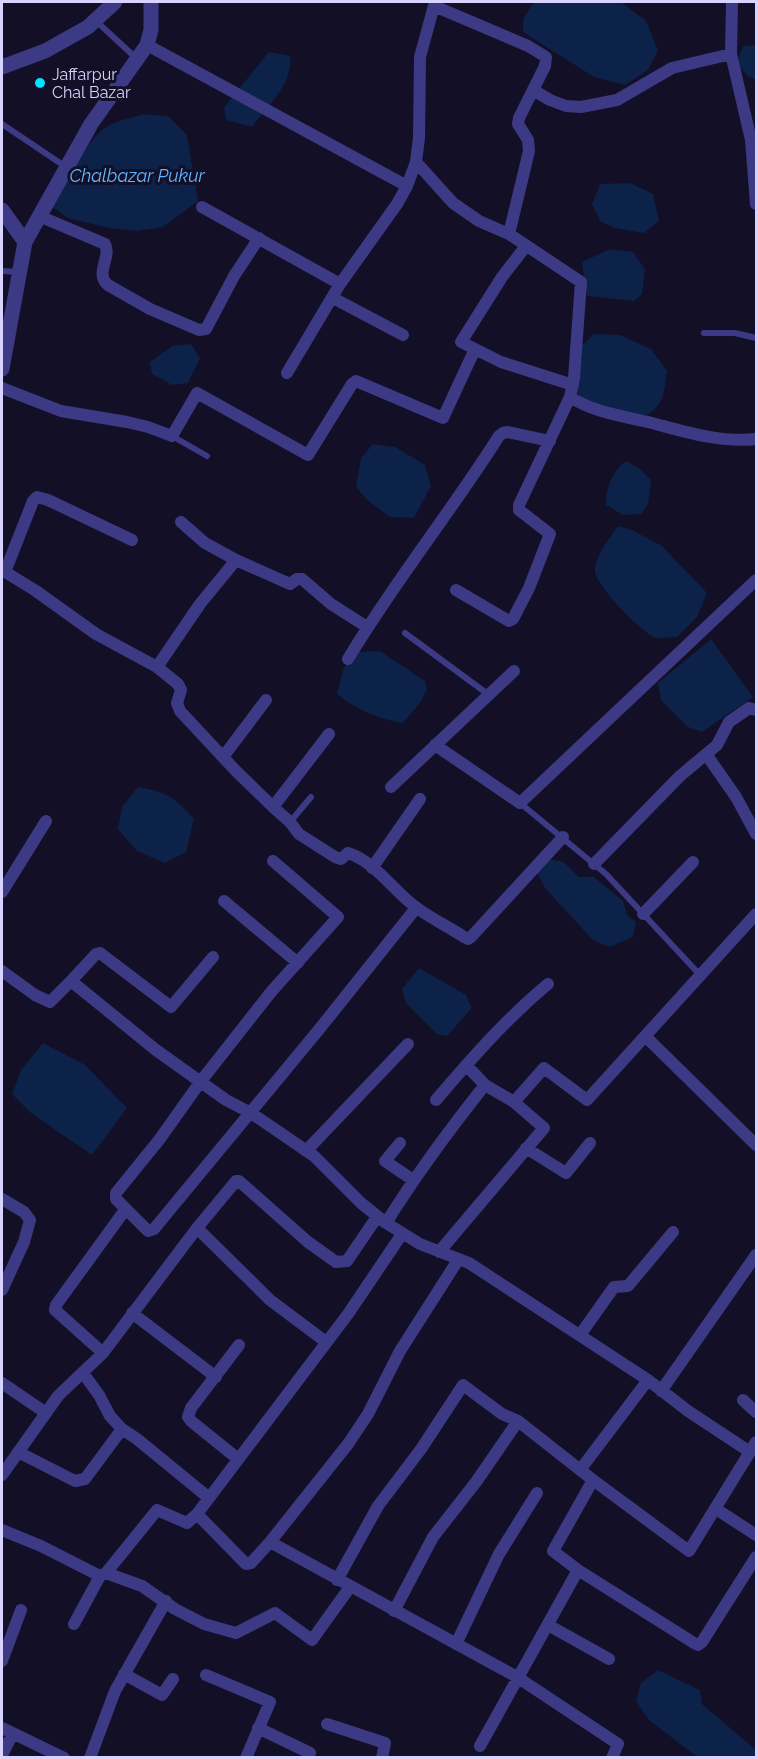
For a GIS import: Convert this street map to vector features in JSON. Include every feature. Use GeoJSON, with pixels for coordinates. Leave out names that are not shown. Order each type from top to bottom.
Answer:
{"type":"FeatureCollection","features":[{"type":"Feature","properties":{"kind":"street"},"geometry":{"type":"LineString","coordinates":[[2,68],[45,51],[88,27],[115,2]]}},
{"type":"Feature","properties":{"kind":"street"},"geometry":{"type":"LineString","coordinates":[[2,369],[25,242],[91,124],[147,45],[151,30],[151,2]]}},
{"type":"Feature","properties":{"kind":"street"},"geometry":{"type":"LineString","coordinates":[[732,2],[731,54],[752,140],[756,204]]}},
{"type":"Feature","properties":{"kind":"street"},"geometry":{"type":"LineString","coordinates":[[287,373],[340,284],[397,204],[407,186],[416,162],[419,138],[420,57],[434,4],[528,46],[544,55],[547,60],[519,118],[518,124],[528,140],[529,151],[509,234]]}},
{"type":"Feature","properties":{"kind":"street"},"geometry":{"type":"LineString","coordinates":[[147,45],[407,186]]}},
{"type":"Feature","properties":{"kind":"street"},"geometry":{"type":"LineString","coordinates":[[533,90],[566,106],[581,107],[617,100],[672,68],[731,54]]}},
{"type":"Feature","properties":{"kind":"street"},"geometry":{"type":"LineString","coordinates":[[416,162],[453,204],[479,221],[509,234],[581,282],[571,391],[519,505],[519,510],[550,534],[530,588],[513,619],[506,620],[456,590]]}},
{"type":"Feature","properties":{"kind":"street"},"geometry":{"type":"LineString","coordinates":[[202,207],[340,284]]}},
{"type":"Feature","properties":{"kind":"street"},"geometry":{"type":"LineString","coordinates":[[2,210],[25,242]]}},
{"type":"Feature","properties":{"kind":"street"},"geometry":{"type":"LineString","coordinates":[[39,216],[105,244],[107,251],[102,276],[103,281],[108,285],[150,309],[199,330],[206,329],[234,276],[259,238]]}},
{"type":"Feature","properties":{"kind":"street"},"geometry":{"type":"LineString","coordinates":[[526,246],[502,277],[461,342],[463,344],[571,391],[596,410],[702,435],[733,440],[756,439]]}},
{"type":"Feature","properties":{"kind":"street"},"geometry":{"type":"LineString","coordinates":[[333,298],[403,335]]}},
{"type":"Feature","properties":{"kind":"street"},"geometry":{"type":"LineString","coordinates":[[2,388],[61,411],[127,422],[172,436],[197,393],[308,455],[356,381],[443,418],[475,350]]}},
{"type":"Feature","properties":{"kind":"street"},"geometry":{"type":"LineString","coordinates":[[348,658],[367,627],[503,433],[550,441]]}},
{"type":"Feature","properties":{"kind":"street"},"geometry":{"type":"LineString","coordinates":[[132,540],[48,500],[37,497],[33,501],[3,571],[36,591],[96,634],[157,667],[181,688],[177,703],[180,711],[223,758],[290,822],[299,834],[335,858],[341,859],[351,853],[372,868],[416,908],[468,939],[562,837]]}},
{"type":"Feature","properties":{"kind":"street"},"geometry":{"type":"LineString","coordinates":[[181,522],[205,543],[236,560],[290,584],[297,579],[302,579],[331,604],[367,627]]}},
{"type":"Feature","properties":{"kind":"street"},"geometry":{"type":"LineString","coordinates":[[157,667],[200,604],[236,560]]}},
{"type":"Feature","properties":{"kind":"street"},"geometry":{"type":"LineString","coordinates":[[435,745],[520,803],[756,580]]}},
{"type":"Feature","properties":{"kind":"street"},"geometry":{"type":"LineString","coordinates":[[391,786],[490,696],[514,671]]}},
{"type":"Feature","properties":{"kind":"street"},"geometry":{"type":"LineString","coordinates":[[223,758],[266,700]]}},
{"type":"Feature","properties":{"kind":"street"},"geometry":{"type":"LineString","coordinates":[[594,864],[680,776],[717,745],[729,722],[749,708],[756,710]]}},
{"type":"Feature","properties":{"kind":"street"},"geometry":{"type":"LineString","coordinates":[[273,807],[329,734]]}},
{"type":"Feature","properties":{"kind":"street"},"geometry":{"type":"LineString","coordinates":[[706,754],[736,797],[756,834]]}},
{"type":"Feature","properties":{"kind":"street"},"geometry":{"type":"LineString","coordinates":[[372,868],[420,799]]}},
{"type":"Feature","properties":{"kind":"street"},"geometry":{"type":"LineString","coordinates":[[2,892],[46,821]]}},
{"type":"Feature","properties":{"kind":"street"},"geometry":{"type":"LineString","coordinates":[[273,861],[338,917],[271,992],[116,1193],[116,1199],[125,1210],[148,1231],[154,1229],[416,908]]}},
{"type":"Feature","properties":{"kind":"street"},"geometry":{"type":"LineString","coordinates":[[643,914],[693,862]]}},
{"type":"Feature","properties":{"kind":"street"},"geometry":{"type":"LineString","coordinates":[[224,901],[298,963]]}},
{"type":"Feature","properties":{"kind":"street"},"geometry":{"type":"LineString","coordinates":[[514,1102],[544,1068],[587,1100],[756,914]]}},
{"type":"Feature","properties":{"kind":"street"},"geometry":{"type":"LineString","coordinates":[[2,971],[50,1002],[98,952],[171,1007],[213,957]]}},
{"type":"Feature","properties":{"kind":"street"},"geometry":{"type":"LineString","coordinates":[[71,981],[156,1050],[226,1100],[250,1113],[306,1151],[382,1220],[402,1234],[469,1263],[648,1380],[661,1391],[753,1447],[689,1551],[518,1421],[502,1414],[463,1385],[421,1449],[378,1506],[337,1580]]}},
{"type":"Feature","properties":{"kind":"street"},"geometry":{"type":"LineString","coordinates":[[436,1100],[466,1065],[531,998],[548,984]]}},
{"type":"Feature","properties":{"kind":"street"},"geometry":{"type":"LineString","coordinates":[[646,1037],[697,1088],[754,1138]]}},
{"type":"Feature","properties":{"kind":"street"},"geometry":{"type":"LineString","coordinates":[[306,1151],[408,1044]]}},
{"type":"Feature","properties":{"kind":"street"},"geometry":{"type":"LineString","coordinates":[[439,1251],[544,1128],[514,1102],[485,1085],[466,1065]]}},
{"type":"Feature","properties":{"kind":"street"},"geometry":{"type":"LineString","coordinates":[[2,1475],[58,1396],[103,1353],[197,1228],[238,1180],[308,1242],[336,1262],[347,1261],[382,1220],[485,1085]]}},
{"type":"Feature","properties":{"kind":"street"},"geometry":{"type":"LineString","coordinates":[[400,1143],[385,1161],[413,1180]]}},
{"type":"Feature","properties":{"kind":"street"},"geometry":{"type":"LineString","coordinates":[[526,1148],[566,1173],[590,1143]]}},
{"type":"Feature","properties":{"kind":"street"},"geometry":{"type":"LineString","coordinates":[[2,1199],[24,1212],[30,1220],[24,1242],[2,1290]]}},
{"type":"Feature","properties":{"kind":"street"},"geometry":{"type":"LineString","coordinates":[[103,1353],[55,1310],[56,1305],[125,1210]]}},
{"type":"Feature","properties":{"kind":"street"},"geometry":{"type":"LineString","coordinates":[[197,1228],[270,1300],[326,1342]]}},
{"type":"Feature","properties":{"kind":"street"},"geometry":{"type":"LineString","coordinates":[[580,1335],[614,1287],[628,1286],[673,1232]]}},
{"type":"Feature","properties":{"kind":"street"},"geometry":{"type":"LineString","coordinates":[[74,1624],[103,1575],[157,1510],[187,1523],[198,1514],[348,1314],[402,1234]]}},
{"type":"Feature","properties":{"kind":"street"},"geometry":{"type":"LineString","coordinates":[[661,1391],[756,1255]]}},
{"type":"Feature","properties":{"kind":"street"},"geometry":{"type":"LineString","coordinates":[[198,1514],[246,1564],[251,1563],[348,1444],[368,1414],[400,1351],[458,1260]]}},
{"type":"Feature","properties":{"kind":"street"},"geometry":{"type":"LineString","coordinates":[[132,1313],[216,1377]]}},
{"type":"Feature","properties":{"kind":"street"},"geometry":{"type":"LineString","coordinates":[[238,1460],[188,1418],[191,1408],[239,1345]]}},
{"type":"Feature","properties":{"kind":"street"},"geometry":{"type":"LineString","coordinates":[[83,1373],[99,1395],[110,1416],[122,1429],[209,1498]]}},
{"type":"Feature","properties":{"kind":"street"},"geometry":{"type":"LineString","coordinates":[[580,1470],[648,1380]]}},
{"type":"Feature","properties":{"kind":"street"},"geometry":{"type":"LineString","coordinates":[[2,1383],[46,1413]]}},
{"type":"Feature","properties":{"kind":"street"},"geometry":{"type":"LineString","coordinates":[[743,1400],[756,1412]]}},
{"type":"Feature","properties":{"kind":"street"},"geometry":{"type":"LineString","coordinates":[[394,1611],[433,1537],[476,1482],[518,1421]]}},
{"type":"Feature","properties":{"kind":"street"},"geometry":{"type":"LineString","coordinates":[[18,1452],[80,1482],[85,1479],[122,1429]]}},
{"type":"Feature","properties":{"kind":"street"},"geometry":{"type":"LineString","coordinates":[[593,1480],[553,1551],[578,1570],[698,1645],[756,1557]]}},
{"type":"Feature","properties":{"kind":"street"},"geometry":{"type":"LineString","coordinates":[[456,1644],[499,1554],[537,1493]]}},
{"type":"Feature","properties":{"kind":"street"},"geometry":{"type":"LineString","coordinates":[[716,1509],[756,1535]]}},
{"type":"Feature","properties":{"kind":"street"},"geometry":{"type":"LineString","coordinates":[[2,1530],[103,1575],[142,1586],[175,1609],[204,1624],[230,1633],[236,1633],[275,1613],[312,1640],[350,1587]]}},
{"type":"Feature","properties":{"kind":"street"},"geometry":{"type":"LineString","coordinates":[[270,1542],[517,1677],[618,1744],[612,1758]]}},
{"type":"Feature","properties":{"kind":"street"},"geometry":{"type":"LineString","coordinates":[[480,1746],[578,1570]]}},
{"type":"Feature","properties":{"kind":"street"},"geometry":{"type":"LineString","coordinates":[[90,1758],[103,1719],[124,1674],[166,1601]]}},
{"type":"Feature","properties":{"kind":"street"},"geometry":{"type":"LineString","coordinates":[[2,1661],[21,1610]]}},
{"type":"Feature","properties":{"kind":"street"},"geometry":{"type":"LineString","coordinates":[[548,1625],[609,1659]]}},
{"type":"Feature","properties":{"kind":"street"},"geometry":{"type":"LineString","coordinates":[[124,1674],[162,1695],[173,1679]]}},
{"type":"Feature","properties":{"kind":"street"},"geometry":{"type":"LineString","coordinates":[[206,1675],[270,1702],[246,1758]]}},
{"type":"Feature","properties":{"kind":"street"},"geometry":{"type":"LineString","coordinates":[[327,1724],[385,1743],[382,1758]]}},
{"type":"Feature","properties":{"kind":"street"},"geometry":{"type":"LineString","coordinates":[[258,1728],[310,1753]]}},
{"type":"Feature","properties":{"kind":"street"},"geometry":{"type":"LineString","coordinates":[[2,1755],[7,1730],[63,1758]]}},
{"type":"Feature","properties":{"kind":"lane"},"geometry":{"type":"LineString","coordinates":[[96,20],[136,58]]}},
{"type":"Feature","properties":{"kind":"lane"},"geometry":{"type":"LineString","coordinates":[[2,124],[68,168]]}},
{"type":"Feature","properties":{"kind":"lane"},"geometry":{"type":"LineString","coordinates":[[2,271],[20,272]]}},
{"type":"Feature","properties":{"kind":"lane"},"geometry":{"type":"LineString","coordinates":[[704,333],[735,333],[756,338]]}},
{"type":"Feature","properties":{"kind":"lane"},"geometry":{"type":"LineString","coordinates":[[172,436],[207,456]]}},
{"type":"Feature","properties":{"kind":"lane"},"geometry":{"type":"LineString","coordinates":[[405,633],[490,696]]}},
{"type":"Feature","properties":{"kind":"lane"},"geometry":{"type":"LineString","coordinates":[[290,822],[311,797]]}},
{"type":"Feature","properties":{"kind":"lane"},"geometry":{"type":"LineString","coordinates":[[520,803],[606,874],[701,976]]}},
{"type":"Feature","properties":{"kind":"water"},"geometry":{"type":"Polygon","coordinates":[[[534,2],[621,2],[646,21],[658,50],[648,70],[625,85],[594,77],[523,32],[523,19],[534,2]]]}},
{"type":"Feature","properties":{"kind":"water"},"geometry":{"type":"Polygon","coordinates":[[[756,45],[756,80],[749,77],[737,64],[743,46],[756,45]]]}},
{"type":"Feature","properties":{"kind":"water"},"geometry":{"type":"Polygon","coordinates":[[[269,52],[290,56],[288,76],[284,85],[252,127],[226,120],[224,107],[269,52]]]}},
{"type":"Feature","properties":{"kind":"water","name":"Chalbazar Pukur"},"geometry":{"type":"Polygon","coordinates":[[[143,114],[168,116],[187,135],[198,201],[163,227],[136,231],[109,228],[68,218],[52,207],[77,162],[100,131],[116,122],[143,114]]]}},
{"type":"Feature","properties":{"kind":"water"},"geometry":{"type":"Polygon","coordinates":[[[630,183],[653,194],[659,221],[644,233],[615,228],[600,221],[592,204],[600,184],[630,183]]]}},
{"type":"Feature","properties":{"kind":"water"},"geometry":{"type":"Polygon","coordinates":[[[610,249],[633,252],[645,269],[642,294],[634,301],[587,296],[582,262],[610,249]]]}},
{"type":"Feature","properties":{"kind":"water"},"geometry":{"type":"Polygon","coordinates":[[[594,334],[620,335],[651,349],[667,371],[660,402],[645,417],[584,402],[576,391],[579,348],[594,334]]]}},
{"type":"Feature","properties":{"kind":"water"},"geometry":{"type":"Polygon","coordinates":[[[191,344],[200,358],[188,383],[172,385],[152,374],[150,362],[172,346],[191,344]]]}},
{"type":"Feature","properties":{"kind":"water"},"geometry":{"type":"Polygon","coordinates":[[[373,444],[395,447],[425,465],[431,486],[414,518],[390,517],[368,501],[356,487],[361,458],[373,444]]]}},
{"type":"Feature","properties":{"kind":"water"},"geometry":{"type":"Polygon","coordinates":[[[626,461],[640,469],[651,480],[648,504],[641,514],[623,515],[606,505],[611,480],[617,469],[626,461]]]}},
{"type":"Feature","properties":{"kind":"water"},"geometry":{"type":"Polygon","coordinates":[[[618,526],[632,530],[662,546],[707,593],[697,617],[677,637],[656,638],[648,633],[620,608],[598,579],[595,572],[597,560],[618,526]]]}},
{"type":"Feature","properties":{"kind":"water"},"geometry":{"type":"Polygon","coordinates":[[[711,639],[753,697],[702,732],[688,727],[661,700],[658,683],[711,639]]]}},
{"type":"Feature","properties":{"kind":"water"},"geometry":{"type":"Polygon","coordinates":[[[380,651],[425,681],[427,690],[420,703],[403,723],[368,713],[337,694],[344,667],[357,652],[380,651]]]}},
{"type":"Feature","properties":{"kind":"water"},"geometry":{"type":"Polygon","coordinates":[[[138,787],[170,797],[194,819],[186,852],[165,863],[137,851],[118,829],[122,807],[138,787]]]}},
{"type":"Feature","properties":{"kind":"water"},"geometry":{"type":"Polygon","coordinates":[[[548,859],[564,862],[579,877],[594,877],[623,901],[627,915],[636,922],[633,937],[609,947],[593,940],[545,888],[537,873],[548,859]]]}},
{"type":"Feature","properties":{"kind":"water"},"geometry":{"type":"Polygon","coordinates":[[[419,968],[466,995],[472,1008],[447,1036],[437,1034],[406,1003],[402,989],[419,968]]]}},
{"type":"Feature","properties":{"kind":"water"},"geometry":{"type":"Polygon","coordinates":[[[43,1043],[85,1065],[127,1108],[92,1155],[31,1113],[12,1094],[21,1070],[43,1043]]]}},
{"type":"Feature","properties":{"kind":"water"},"geometry":{"type":"Polygon","coordinates":[[[658,1670],[700,1690],[702,1704],[756,1750],[756,1757],[697,1757],[649,1720],[636,1701],[641,1683],[658,1670]]]}},
{"type":"Feature","properties":{"kind":"place","name":"Jaffarpur Chal Bazar"},"geometry":{"type":"Point","coordinates":[40,83]}}]}
